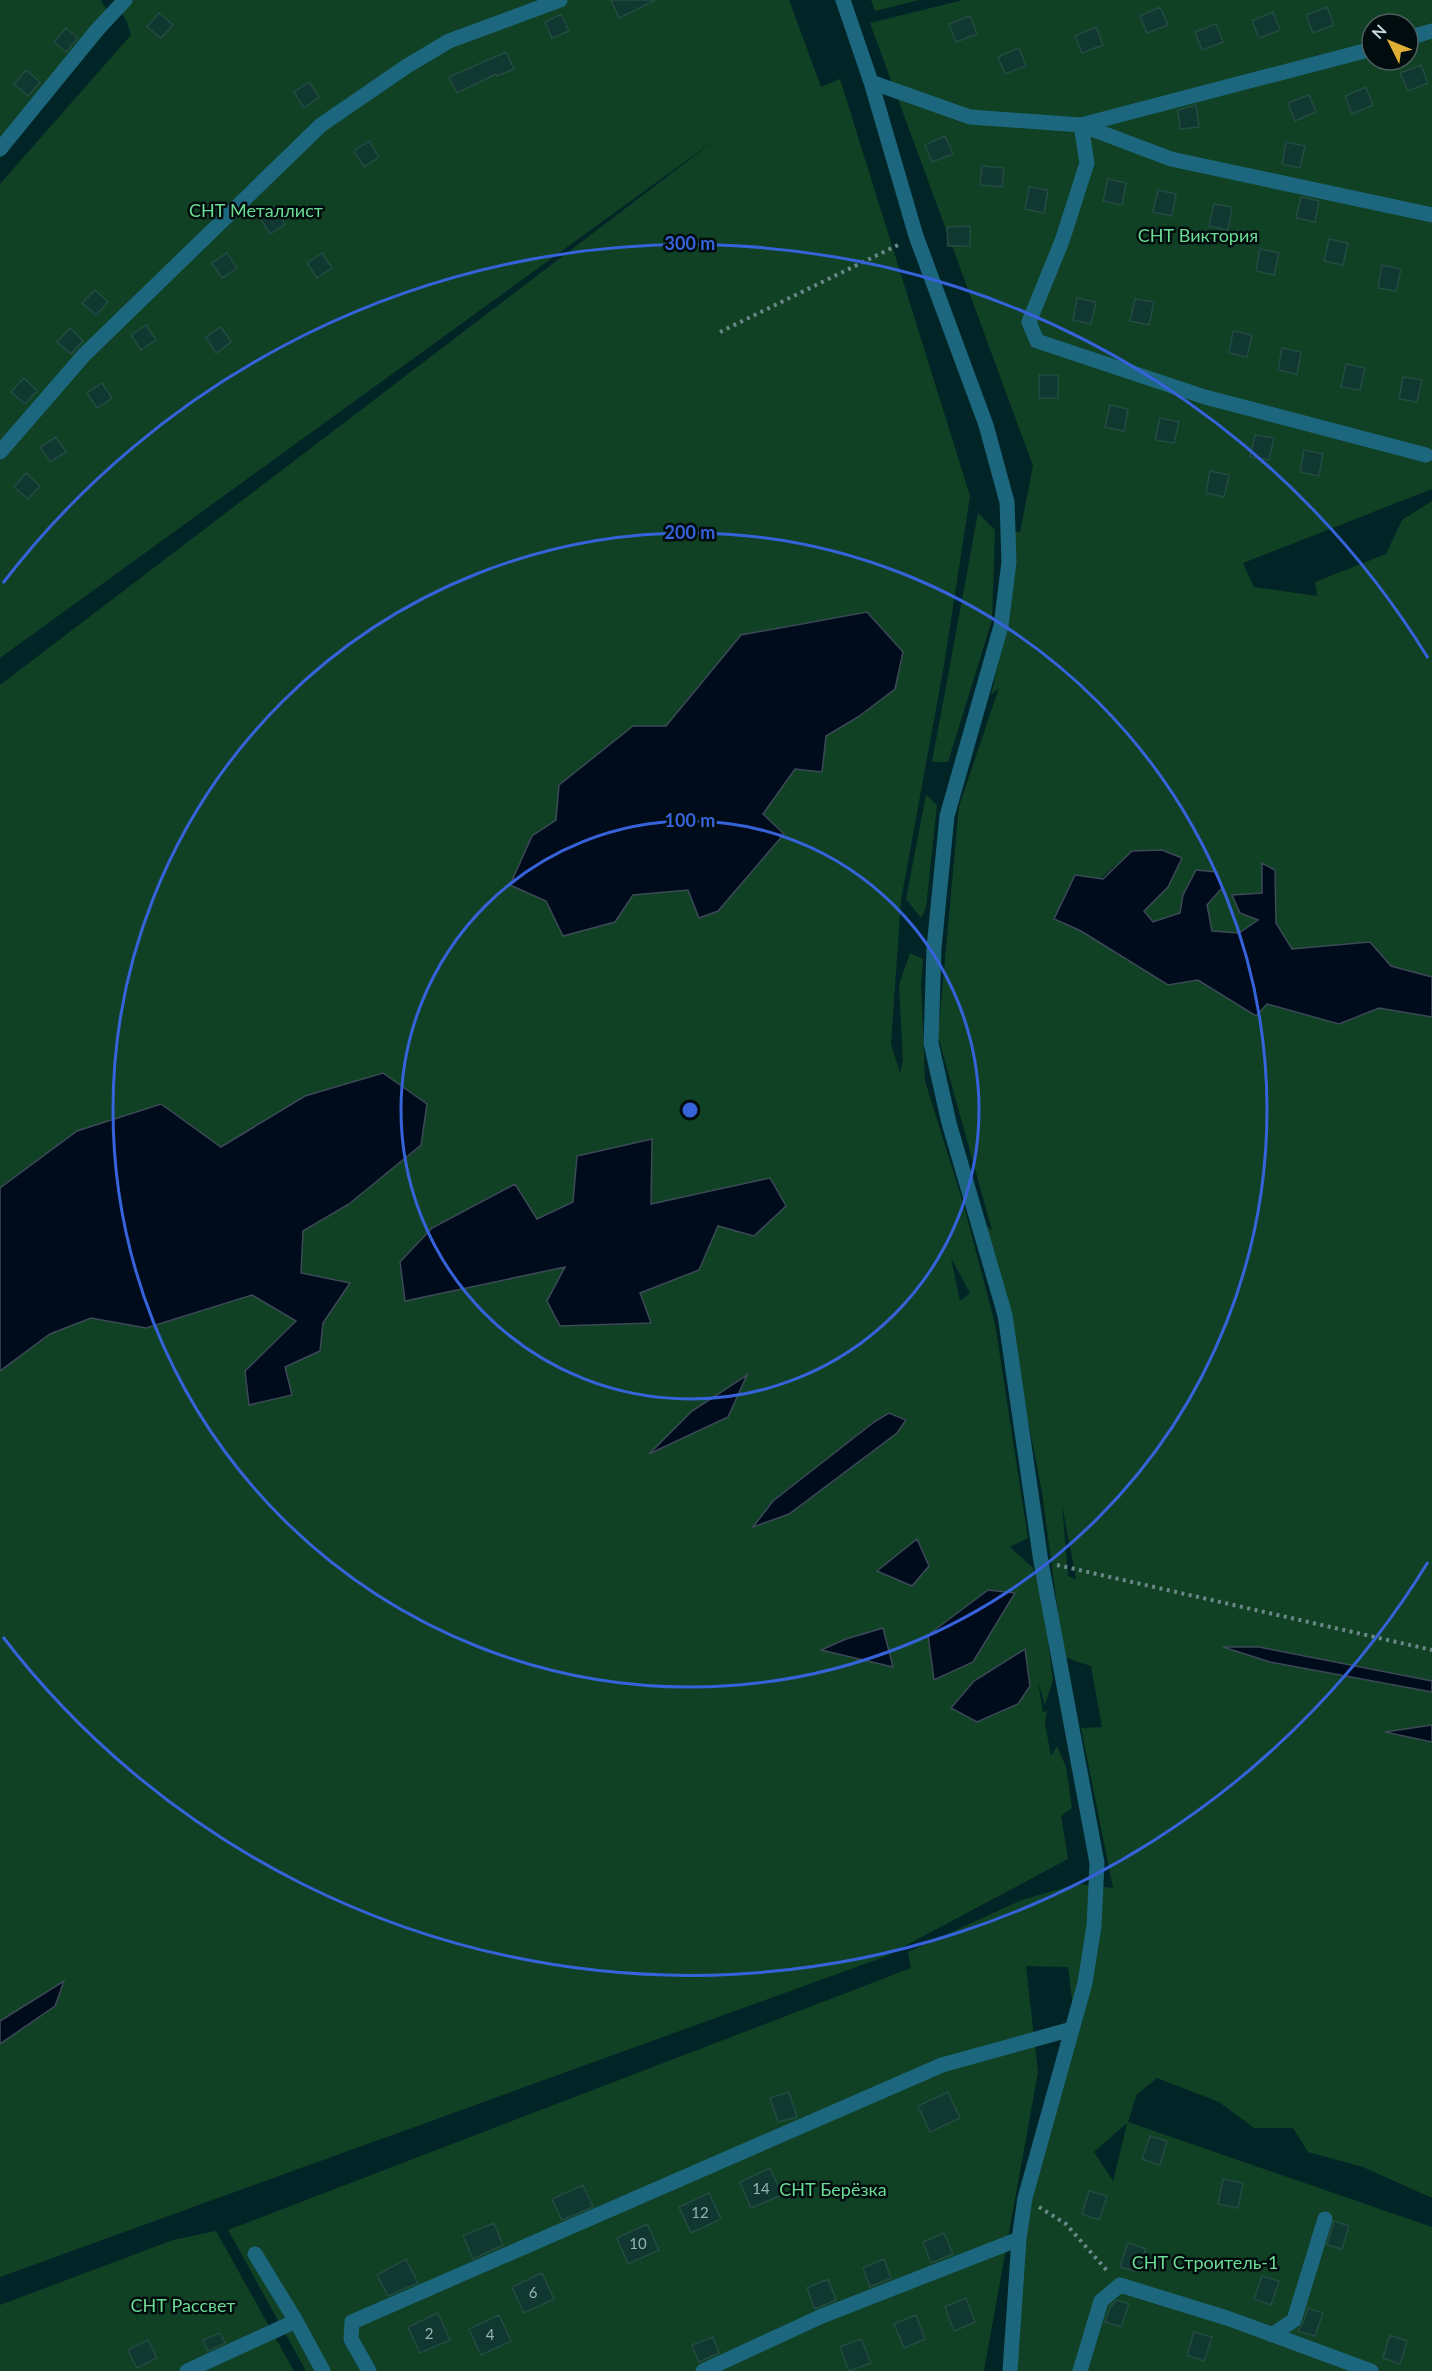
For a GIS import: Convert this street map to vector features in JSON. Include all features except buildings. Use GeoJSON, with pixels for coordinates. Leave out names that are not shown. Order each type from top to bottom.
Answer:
{"type":"FeatureCollection","features":[{"type":"Feature","properties":{"kind":"street"},"geometry":{"type":"LineString","coordinates":[[0,149],[97,30],[125,0]]}},
{"type":"Feature","properties":{"kind":"street"},"geometry":{"type":"LineString","coordinates":[[0,452],[84,355],[321,125],[407,66],[449,42],[560,0]]}},
{"type":"Feature","properties":{"kind":"street"},"geometry":{"type":"LineString","coordinates":[[843,0],[871,82],[916,236],[986,425],[1007,502],[1009,562],[1001,626],[947,816],[934,948],[931,1043],[949,1123],[1005,1315],[1041,1562],[1096,1863],[1094,1926],[1085,1983],[1026,2198],[1019,2239],[1010,2371]]}},
{"type":"Feature","properties":{"kind":"street"},"geometry":{"type":"LineString","coordinates":[[1081,125],[1360,52]]}},
{"type":"Feature","properties":{"kind":"street"},"geometry":{"type":"LineString","coordinates":[[871,82],[970,117],[1081,125],[1171,159],[1432,215]]}},
{"type":"Feature","properties":{"kind":"street"},"geometry":{"type":"LineString","coordinates":[[1081,125],[1087,163],[1062,241],[1029,322],[1037,341],[1205,397],[1426,455]]}},
{"type":"Feature","properties":{"kind":"street"},"geometry":{"type":"LineString","coordinates":[[369,2371],[351,2339],[352,2322],[942,2065],[1072,2029]]}},
{"type":"Feature","properties":{"kind":"street"},"geometry":{"type":"LineString","coordinates":[[1272,2335],[1294,2320],[1325,2219]]}},
{"type":"Feature","properties":{"kind":"street"},"geometry":{"type":"LineString","coordinates":[[703,2371],[822,2316],[1019,2239]]}},
{"type":"Feature","properties":{"kind":"street"},"geometry":{"type":"LineString","coordinates":[[255,2254],[323,2371]]}},
{"type":"Feature","properties":{"kind":"street"},"geometry":{"type":"LineString","coordinates":[[1080,2371],[1101,2301],[1120,2285],[1272,2335],[1371,2371]]}},
{"type":"Feature","properties":{"kind":"street"},"geometry":{"type":"LineString","coordinates":[[187,2371],[296,2321]]}},
{"type":"Feature","properties":{"kind":"path"},"geometry":{"type":"LineString","coordinates":[[720,332],[916,236]]}},
{"type":"Feature","properties":{"kind":"path"},"geometry":{"type":"LineString","coordinates":[[1041,1562],[1432,1650]]}},
{"type":"Feature","properties":{"kind":"path"},"geometry":{"type":"LineString","coordinates":[[1026,2198],[1066,2224],[1120,2285]]}},
{"type":"Feature","properties":{"kind":"green space"},"geometry":{"type":"Polygon","coordinates":[[[0,0],[101,0],[114,22],[0,158],[0,0]]]}},
{"type":"Feature","properties":{"kind":"green space","name":"СНТ Металлист"},"geometry":{"type":"Polygon","coordinates":[[[114,0],[789,0],[821,87],[840,79],[970,496],[944,665],[901,900],[891,1044],[900,1073],[903,1061],[899,985],[910,953],[923,959],[921,983],[925,1081],[964,1206],[995,1324],[1028,1538],[1010,1547],[1033,1568],[1042,1596],[1053,1680],[1045,1705],[1038,1682],[1043,1712],[1047,1711],[1045,1724],[1051,1756],[1057,1746],[1066,1767],[1072,1808],[1061,1816],[1068,1859],[884,1957],[0,2277],[0,2044],[55,2006],[64,1982],[0,2021],[0,1371],[50,1334],[91,1318],[146,1328],[252,1294],[297,1321],[245,1371],[292,1394],[285,1367],[320,1351],[323,1323],[350,1283],[300,1273],[303,1231],[349,1204],[421,1146],[305,1096],[221,1147],[77,1131],[0,1188],[0,685],[719,137],[0,658],[0,184],[131,35],[127,22],[114,0]],[[741,635],[666,726],[633,726],[559,785],[556,820],[532,836],[511,885],[546,901],[563,936],[615,922],[633,895],[688,890],[783,834],[763,815],[795,768],[822,772],[825,736],[858,717],[741,635]],[[652,1139],[573,1202],[536,1219],[515,1184],[406,1301],[566,1267],[650,1323],[640,1293],[699,1270],[718,1226],[770,1178],[651,1204],[652,1139]],[[951,1258],[960,1301],[970,1293],[951,1258]],[[747,1376],[650,1452],[697,1431],[747,1376]],[[874,1422],[773,1501],[754,1527],[874,1422]],[[846,1639],[822,1650],[893,1666],[846,1639]],[[1025,1650],[951,1708],[977,1722],[1018,1704],[1030,1687],[1025,1650]]]}},
{"type":"Feature","properties":{"kind":"green space"},"geometry":{"type":"Polygon","coordinates":[[[871,0],[919,0],[875,11],[871,0]]]}},
{"type":"Feature","properties":{"kind":"green space"},"geometry":{"type":"Polygon","coordinates":[[[963,0],[1432,0],[1432,489],[1243,563],[1254,587],[1317,596],[1315,582],[1386,554],[1402,520],[1432,501],[1432,977],[1391,967],[1370,942],[1292,949],[1276,923],[1275,870],[1262,863],[1262,894],[1232,895],[1259,920],[1239,933],[1212,931],[1207,905],[1183,895],[1180,913],[1153,922],[1143,911],[1168,887],[1132,851],[1054,919],[1081,931],[1168,985],[1198,980],[1255,1016],[1266,1004],[1339,1024],[1379,1008],[1432,1017],[1432,1681],[1259,1647],[1225,1647],[1270,1662],[1432,1692],[1432,1725],[1387,1732],[1432,1742],[1432,2198],[1363,2167],[1308,2152],[1293,2128],[1254,2128],[1219,2102],[1157,2078],[1137,2094],[1128,2122],[1432,2227],[1432,2371],[1017,2371],[1024,2239],[1035,2180],[1076,2032],[1068,1967],[1026,1966],[1038,2072],[984,2371],[306,2371],[228,2230],[911,1968],[908,1952],[1022,1900],[1077,1884],[1113,1888],[1081,1728],[1102,1727],[1091,1666],[1064,1657],[1042,1492],[1016,1360],[984,1224],[992,1230],[938,1036],[959,806],[999,688],[991,695],[1010,611],[1013,531],[1020,532],[1033,466],[870,23],[963,0]],[[1062,1505],[1068,1576],[1076,1579],[1062,1505]],[[1127,2123],[1094,2152],[1113,2181],[1127,2123]]]}},
{"type":"Feature","properties":{"kind":"green space"},"geometry":{"type":"Polygon","coordinates":[[[978,513],[995,530],[992,620],[948,762],[932,762],[978,513]]]}},
{"type":"Feature","properties":{"kind":"green space"},"geometry":{"type":"Polygon","coordinates":[[[926,795],[937,805],[926,908],[921,918],[906,899],[926,795]]]}},
{"type":"Feature","properties":{"kind":"green space","name":"СНТ Рассвет"},"geometry":{"type":"Polygon","coordinates":[[[216,2231],[294,2371],[0,2371],[0,2305],[173,2240],[216,2231]]]}},
{"type":"Feature","properties":{"kind":"water"},"geometry":{"type":"Polygon","coordinates":[[[867,612],[903,652],[895,689],[858,717],[826,736],[822,772],[795,769],[763,814],[784,834],[718,911],[699,918],[688,890],[633,895],[615,922],[563,936],[546,901],[510,885],[532,836],[556,820],[559,785],[633,726],[666,726],[741,635],[867,612]]]}},
{"type":"Feature","properties":{"kind":"water"},"geometry":{"type":"Polygon","coordinates":[[[1162,850],[1182,858],[1168,887],[1144,911],[1153,922],[1180,913],[1183,895],[1196,870],[1217,872],[1222,888],[1207,905],[1212,931],[1239,933],[1258,920],[1240,913],[1232,895],[1262,893],[1262,863],[1275,870],[1276,923],[1292,949],[1370,942],[1391,966],[1432,977],[1432,1017],[1379,1008],[1339,1024],[1267,1004],[1256,1016],[1198,980],[1168,985],[1081,931],[1054,919],[1075,875],[1103,879],[1132,851],[1162,850]]]}},
{"type":"Feature","properties":{"kind":"water"},"geometry":{"type":"Polygon","coordinates":[[[383,1073],[427,1104],[421,1145],[349,1204],[303,1231],[301,1273],[350,1283],[323,1323],[320,1351],[285,1367],[292,1395],[249,1405],[245,1371],[296,1321],[252,1295],[146,1328],[91,1318],[50,1334],[0,1371],[0,1188],[77,1131],[161,1104],[221,1147],[305,1096],[383,1073]]]}},
{"type":"Feature","properties":{"kind":"water"},"geometry":{"type":"Polygon","coordinates":[[[652,1139],[651,1204],[770,1178],[786,1206],[754,1236],[718,1226],[699,1270],[640,1293],[651,1323],[560,1326],[547,1301],[565,1267],[405,1301],[400,1262],[432,1228],[515,1184],[537,1219],[573,1202],[577,1156],[652,1139]]]}},
{"type":"Feature","properties":{"kind":"water"},"geometry":{"type":"Polygon","coordinates":[[[747,1375],[728,1417],[649,1454],[692,1411],[747,1375]]]}},
{"type":"Feature","properties":{"kind":"water"},"geometry":{"type":"Polygon","coordinates":[[[889,1413],[906,1420],[897,1433],[789,1514],[753,1527],[773,1501],[874,1422],[889,1413]]]}},
{"type":"Feature","properties":{"kind":"water"},"geometry":{"type":"Polygon","coordinates":[[[917,1539],[929,1566],[912,1586],[877,1571],[917,1539]]]}},
{"type":"Feature","properties":{"kind":"water"},"geometry":{"type":"Polygon","coordinates":[[[988,1590],[1015,1593],[973,1662],[934,1680],[928,1635],[988,1590]]]}},
{"type":"Feature","properties":{"kind":"water"},"geometry":{"type":"Polygon","coordinates":[[[883,1628],[893,1667],[821,1650],[846,1639],[883,1628]]]}},
{"type":"Feature","properties":{"kind":"water"},"geometry":{"type":"Polygon","coordinates":[[[1223,1647],[1259,1647],[1432,1681],[1432,1692],[1270,1662],[1223,1647]]]}},
{"type":"Feature","properties":{"kind":"water"},"geometry":{"type":"Polygon","coordinates":[[[1025,1649],[1030,1686],[1018,1704],[977,1722],[951,1708],[974,1681],[1025,1649]]]}},
{"type":"Feature","properties":{"kind":"water"},"geometry":{"type":"Polygon","coordinates":[[[1432,1725],[1432,1742],[1385,1732],[1432,1725]]]}},
{"type":"Feature","properties":{"kind":"water"},"geometry":{"type":"Polygon","coordinates":[[[64,1981],[55,2006],[0,2044],[0,2021],[64,1981]]]}},
{"type":"Feature","properties":{"kind":"park label","name":"СНТ Виктория"},"geometry":{"type":"Point","coordinates":[1198,236]}},
{"type":"Feature","properties":{"kind":"park label","name":"СНТ Берёзка"},"geometry":{"type":"Point","coordinates":[833,2190]}},
{"type":"Feature","properties":{"kind":"park label","name":"СНТ Строитель-1"},"geometry":{"type":"Point","coordinates":[1205,2263]}}]}
